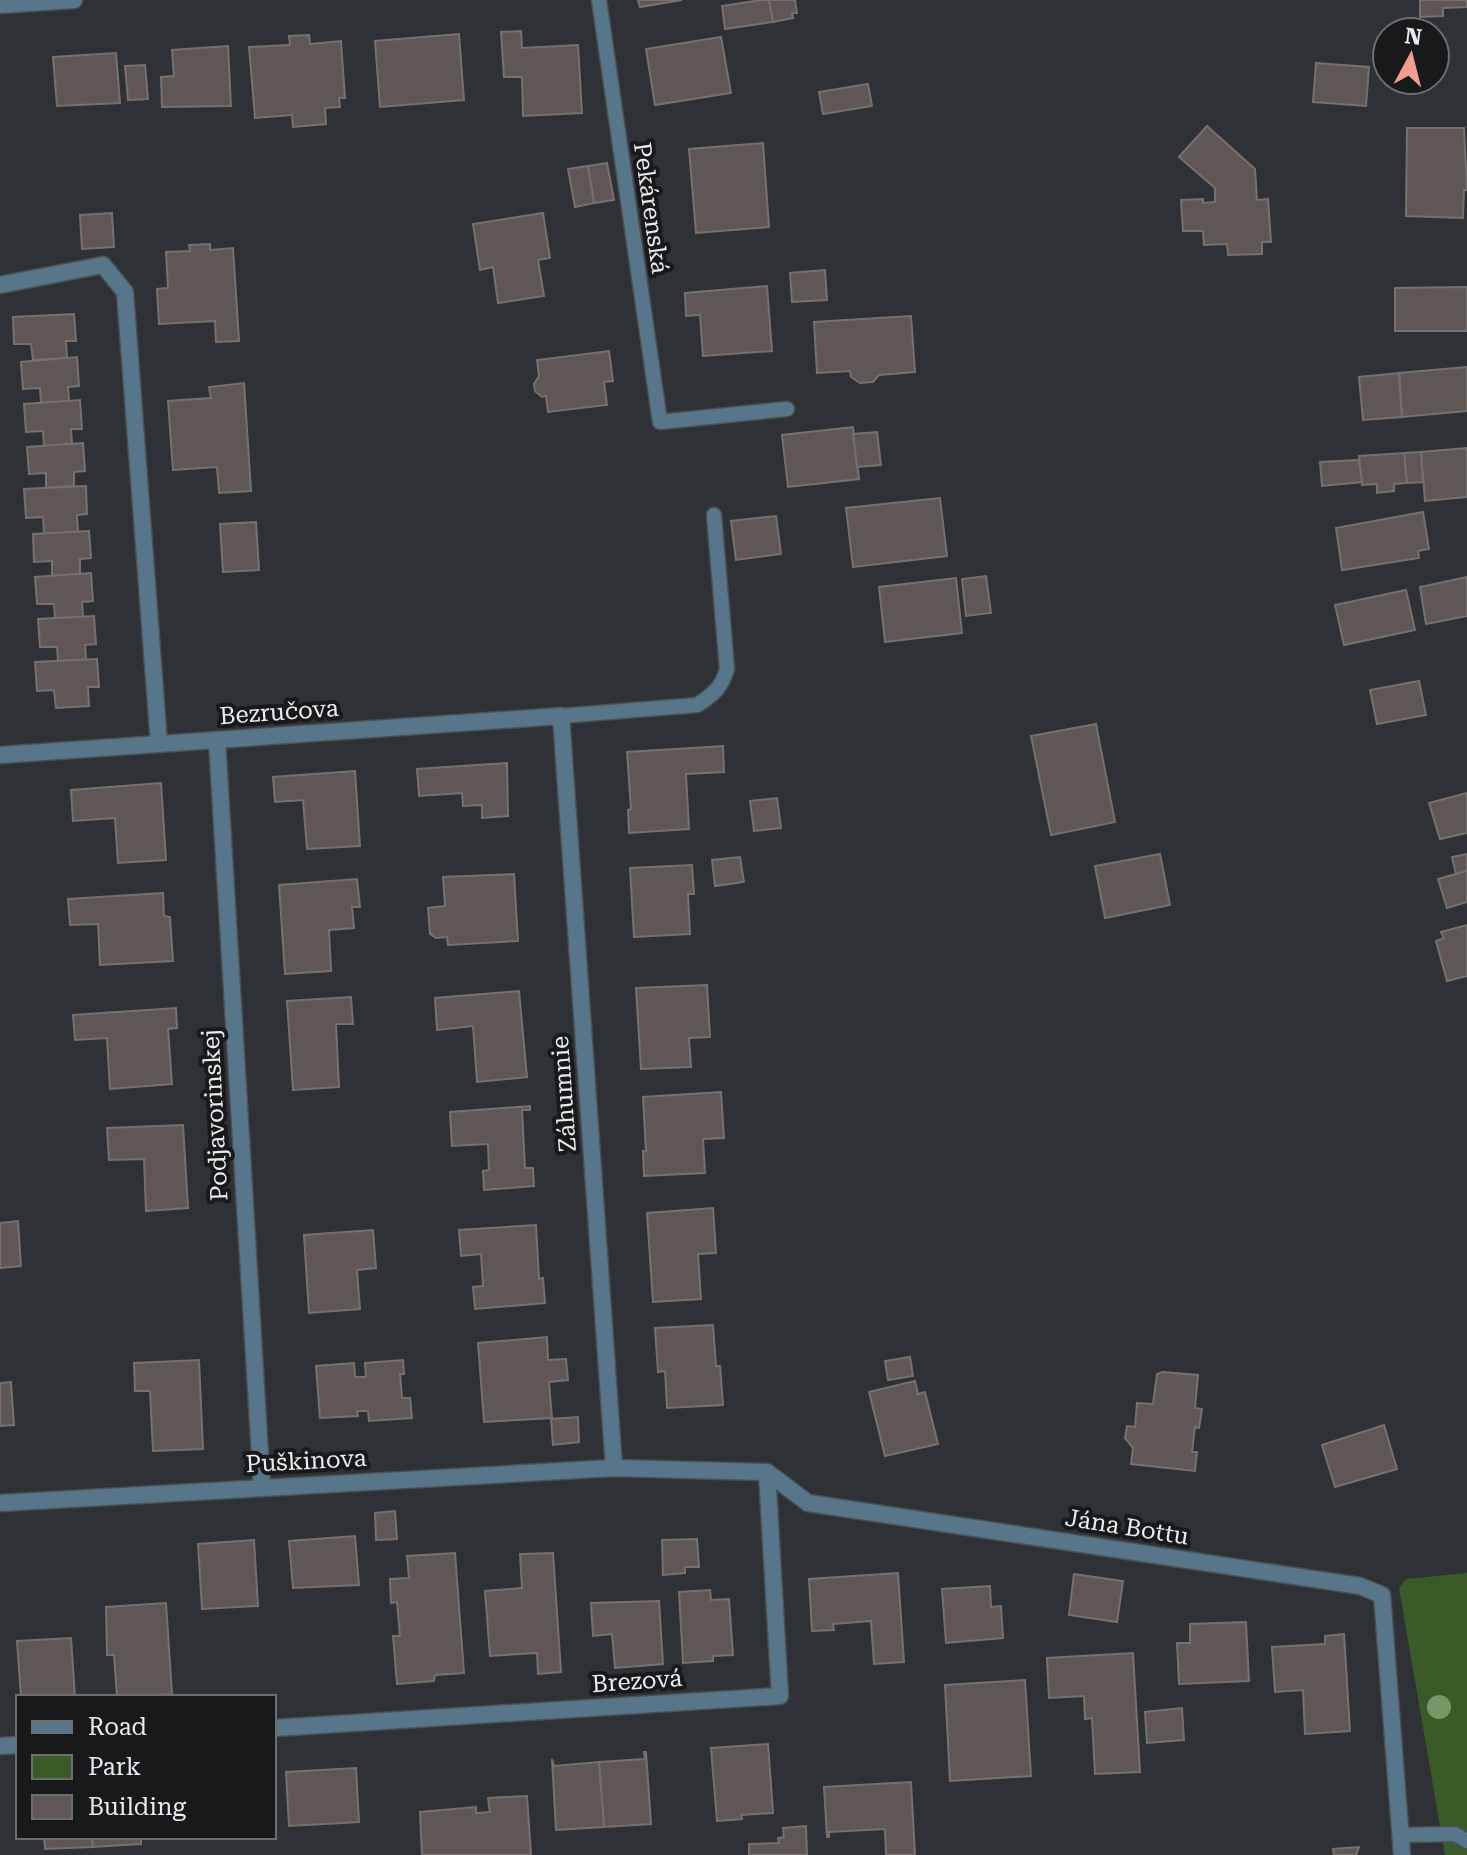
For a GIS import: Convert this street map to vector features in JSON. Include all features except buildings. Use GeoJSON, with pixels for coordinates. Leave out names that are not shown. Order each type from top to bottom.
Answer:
{"type":"FeatureCollection","features":[{"type":"Feature","properties":{"kind":"street"},"geometry":{"type":"LineString","coordinates":[[0,5],[74,0]]}},
{"type":"Feature","properties":{"kind":"street"},"geometry":{"type":"LineString","coordinates":[[0,285],[103,265],[125,292],[159,744]]}},
{"type":"Feature","properties":{"kind":"street","name":"Bezručova"},"geometry":{"type":"LineString","coordinates":[[0,755],[561,716]]}},
{"type":"Feature","properties":{"kind":"street","name":"Záhumnie"},"geometry":{"type":"LineString","coordinates":[[561,716],[614,1468]]}},
{"type":"Feature","properties":{"kind":"street","name":"Podjavorinskej"},"geometry":{"type":"LineString","coordinates":[[217,740],[262,1488]]}},
{"type":"Feature","properties":{"kind":"street"},"geometry":{"type":"LineString","coordinates":[[614,1468],[767,1472]]}},
{"type":"Feature","properties":{"kind":"street","name":"Puškinova"},"geometry":{"type":"LineString","coordinates":[[0,1503],[614,1468]]}},
{"type":"Feature","properties":{"kind":"street","name":"Brezová"},"geometry":{"type":"LineString","coordinates":[[276,1728],[780,1696],[767,1472]]}},
{"type":"Feature","properties":{"kind":"street","name":"Jána Bottu"},"geometry":{"type":"LineString","coordinates":[[767,1472],[808,1503],[1360,1586],[1382,1595],[1402,1855]]}},
{"type":"Feature","properties":{"kind":"lane","name":"Pekárenská"},"geometry":{"type":"LineString","coordinates":[[599,0],[660,422],[787,409]]}},
{"type":"Feature","properties":{"kind":"lane"},"geometry":{"type":"LineString","coordinates":[[561,716],[697,705],[713,695],[724,682],[727,669],[714,515]]}},
{"type":"Feature","properties":{"kind":"lane"},"geometry":{"type":"LineString","coordinates":[[1401,1835],[1455,1834],[1467,1841]]}},
{"type":"Feature","properties":{"kind":"green space"},"geometry":{"type":"Polygon","coordinates":[[[1467,1573],[1467,1855],[1445,1855],[1399,1588],[1406,1579],[1467,1573]]]}}]}
